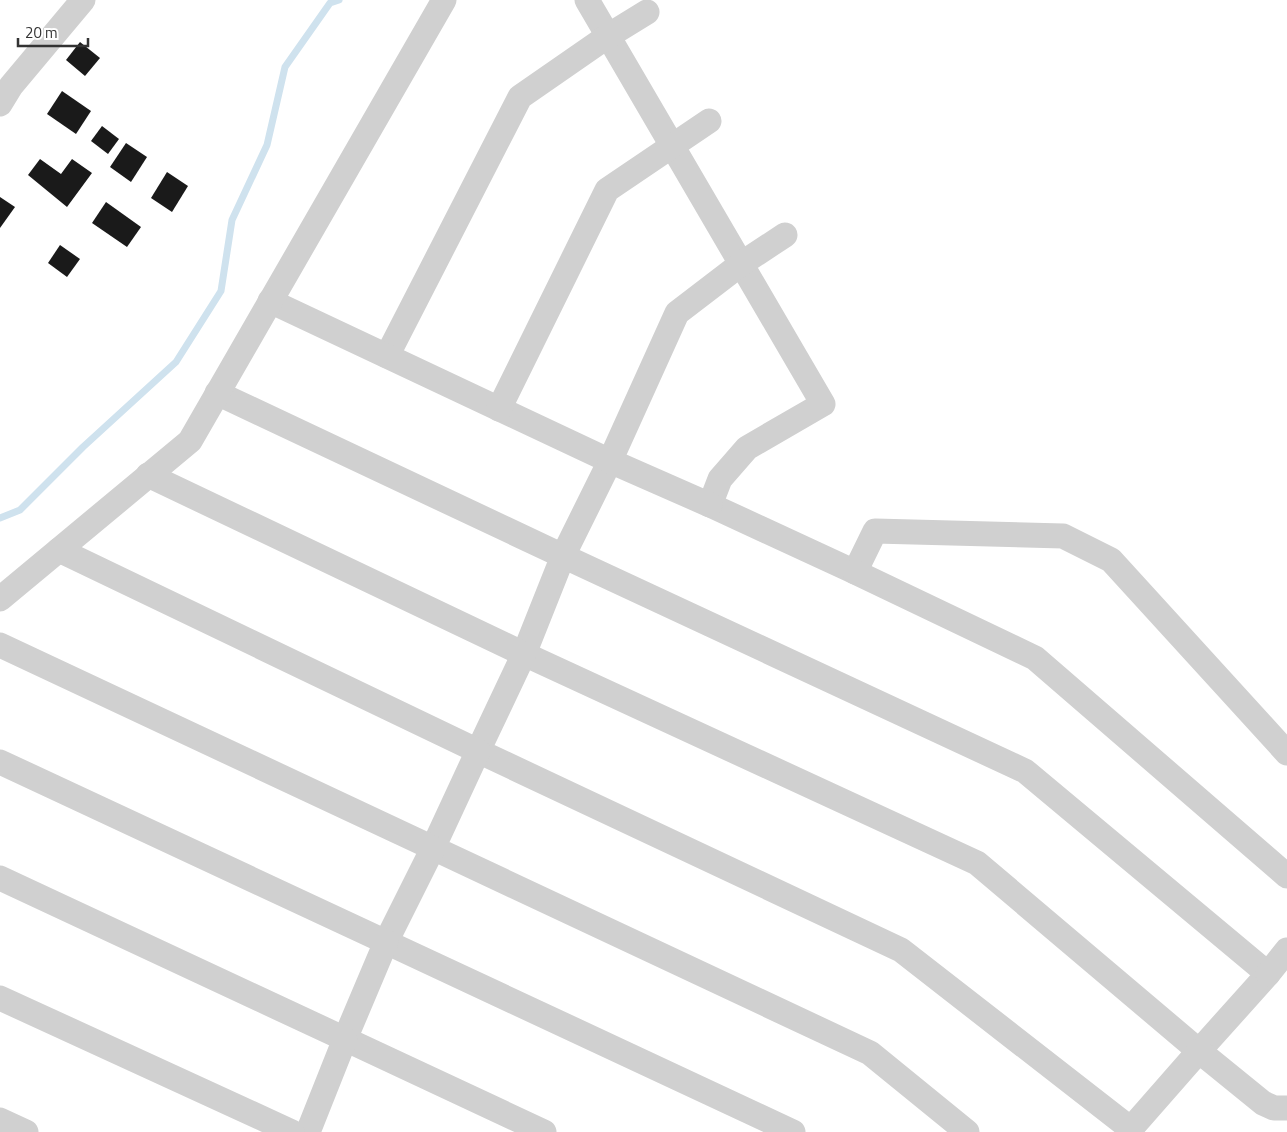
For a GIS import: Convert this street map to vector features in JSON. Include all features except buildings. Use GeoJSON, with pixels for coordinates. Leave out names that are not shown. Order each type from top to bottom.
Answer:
{"type":"FeatureCollection","features":[{"type":"Feature","properties":{"kind":"street"},"geometry":{"type":"LineString","coordinates":[[4,90],[83,0]]}},
{"type":"Feature","properties":{"kind":"street"},"geometry":{"type":"LineString","coordinates":[[0,599],[190,441],[444,0]]}},
{"type":"Feature","properties":{"kind":"street"},"geometry":{"type":"LineString","coordinates":[[587,0],[823,404],[746,448],[720,479],[710,504]]}},
{"type":"Feature","properties":{"kind":"street"},"geometry":{"type":"LineString","coordinates":[[387,356],[520,97],[608,36],[647,12]]}},
{"type":"Feature","properties":{"kind":"street"},"geometry":{"type":"LineString","coordinates":[[499,409],[607,190],[709,121]]}},
{"type":"Feature","properties":{"kind":"street"},"geometry":{"type":"LineString","coordinates":[[308,1132],[386,942],[433,848],[524,654],[563,556],[610,461],[677,313],[741,264],[785,235]]}},
{"type":"Feature","properties":{"kind":"street"},"geometry":{"type":"LineString","coordinates":[[270,300],[610,461],[710,504],[1035,658],[1287,876]]}},
{"type":"Feature","properties":{"kind":"street"},"geometry":{"type":"LineString","coordinates":[[217,393],[1025,771],[1268,974]]}},
{"type":"Feature","properties":{"kind":"street"},"geometry":{"type":"LineString","coordinates":[[148,476],[524,654],[977,863],[1262,1103],[1274,1108],[1287,1108]]}},
{"type":"Feature","properties":{"kind":"street"},"geometry":{"type":"LineString","coordinates":[[855,572],[876,531],[1063,536],[1111,560],[1287,753]]}},
{"type":"Feature","properties":{"kind":"street"},"geometry":{"type":"LineString","coordinates":[[59,550],[478,751],[901,950],[1130,1130],[1287,950]]}},
{"type":"Feature","properties":{"kind":"street"},"geometry":{"type":"LineString","coordinates":[[0,645],[870,1053],[966,1132]]}},
{"type":"Feature","properties":{"kind":"street"},"geometry":{"type":"LineString","coordinates":[[0,762],[793,1132]]}},
{"type":"Feature","properties":{"kind":"street"},"geometry":{"type":"LineString","coordinates":[[0,878],[544,1132]]}},
{"type":"Feature","properties":{"kind":"street"},"geometry":{"type":"LineString","coordinates":[[0,998],[292,1132]]}},
{"type":"Feature","properties":{"kind":"street"},"geometry":{"type":"LineString","coordinates":[[0,1120],[26,1132]]}},
{"type":"Feature","properties":{"kind":"waterway"},"geometry":{"type":"LineString","coordinates":[[0,518],[20,510],[83,447],[176,362],[221,291],[232,220],[267,145],[285,67],[330,3],[339,0]]}}]}
